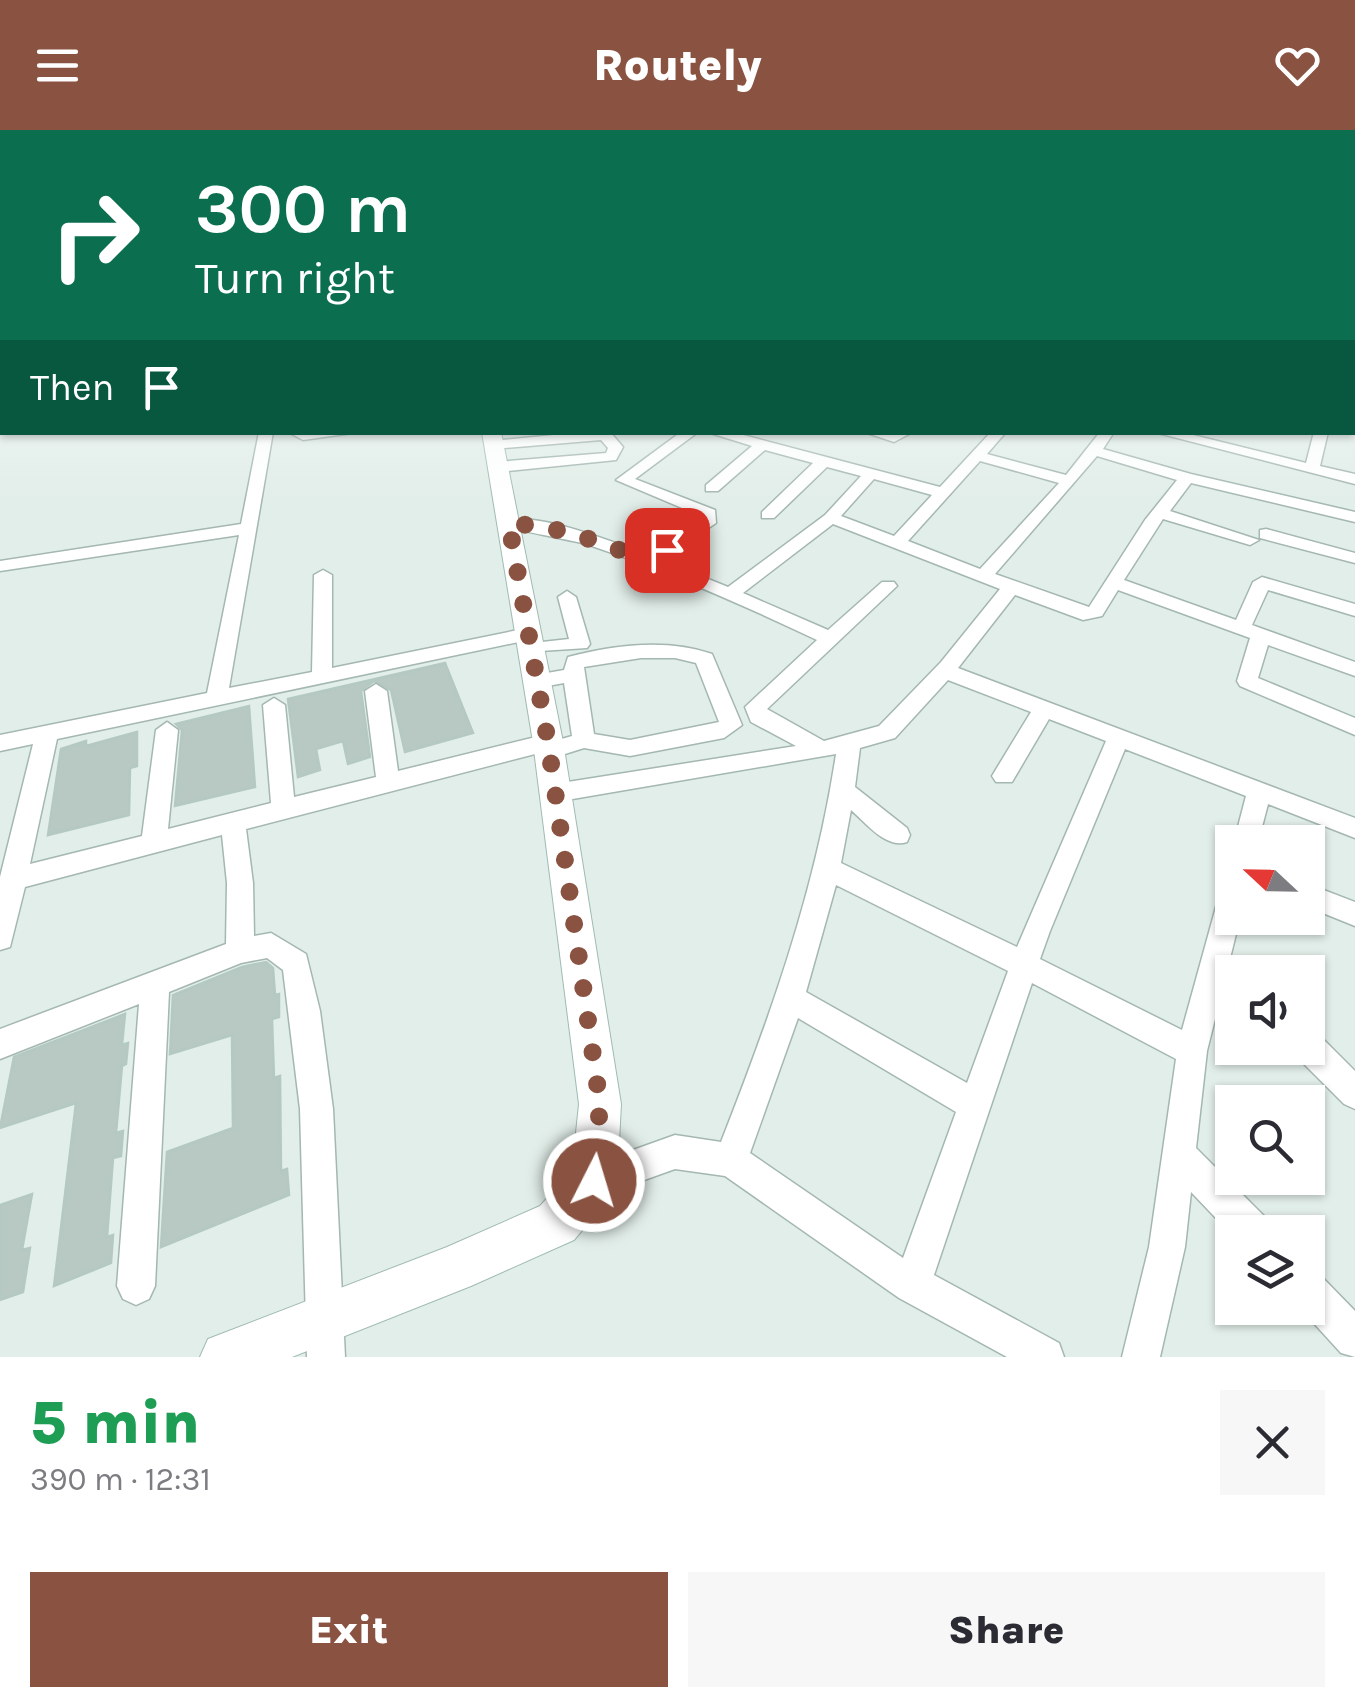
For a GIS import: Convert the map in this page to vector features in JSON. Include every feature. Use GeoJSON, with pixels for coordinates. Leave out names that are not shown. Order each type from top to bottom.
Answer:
{"type":"FeatureCollection","features":[{"type":"Feature","properties":{"kind":"street"},"geometry":{"type":"LineString","coordinates":[[217,696],[266,435]]}},
{"type":"Feature","properties":{"kind":"street"},"geometry":{"type":"LineString","coordinates":[[604,435],[616,447],[611,457],[494,448],[604,435]]}},
{"type":"Feature","properties":{"kind":"street"},"geometry":{"type":"LineString","coordinates":[[648,561],[710,520],[709,513],[618,478],[685,435]]}},
{"type":"Feature","properties":{"kind":"street"},"geometry":{"type":"LineString","coordinates":[[725,435],[943,494]]}},
{"type":"Feature","properties":{"kind":"street"},"geometry":{"type":"LineString","coordinates":[[896,544],[996,435]]}},
{"type":"Feature","properties":{"kind":"street"},"geometry":{"type":"LineString","coordinates":[[984,575],[1106,435]]}},
{"type":"Feature","properties":{"kind":"street"},"geometry":{"type":"LineString","coordinates":[[1171,435],[1355,478]]}},
{"type":"Feature","properties":{"kind":"street"},"geometry":{"type":"LineString","coordinates":[[1312,468],[1320,435]]}},
{"type":"Feature","properties":{"kind":"street"},"geometry":{"type":"LineString","coordinates":[[712,488],[762,445]]}},
{"type":"Feature","properties":{"kind":"street"},"geometry":{"type":"LineString","coordinates":[[494,448],[537,681],[600,1104],[594,1181]]}},
{"type":"Feature","properties":{"kind":"street"},"geometry":{"type":"LineString","coordinates":[[1095,451],[1187,478],[1355,517]]}},
{"type":"Feature","properties":{"kind":"street"},"geometry":{"type":"LineString","coordinates":[[979,456],[1068,482]]}},
{"type":"Feature","properties":{"kind":"street"},"geometry":{"type":"LineString","coordinates":[[768,515],[823,462]]}},
{"type":"Feature","properties":{"kind":"street"},"geometry":{"type":"LineString","coordinates":[[731,592],[831,518],[871,474]]}},
{"type":"Feature","properties":{"kind":"street"},"geometry":{"type":"LineString","coordinates":[[831,518],[1084,614],[1095,612],[1187,478]]}},
{"type":"Feature","properties":{"kind":"street"},"geometry":{"type":"LineString","coordinates":[[1160,513],[1355,558]]}},
{"type":"Feature","properties":{"kind":"street"},"geometry":{"type":"LineString","coordinates":[[509,524],[533,524],[648,561],[731,592],[830,639]]}},
{"type":"Feature","properties":{"kind":"street"},"geometry":{"type":"LineString","coordinates":[[0,567],[250,528]]}},
{"type":"Feature","properties":{"kind":"street"},"geometry":{"type":"LineString","coordinates":[[322,576],[322,675]]}},
{"type":"Feature","properties":{"kind":"street"},"geometry":{"type":"LineString","coordinates":[[1355,610],[1262,582],[1252,631],[1248,682],[1355,727]]}},
{"type":"Feature","properties":{"kind":"street"},"geometry":{"type":"LineString","coordinates":[[1115,583],[1355,670]]}},
{"type":"Feature","properties":{"kind":"street"},"geometry":{"type":"LineString","coordinates":[[12,879],[388,780],[550,762],[836,746],[887,732],[945,670],[1014,585]]}},
{"type":"Feature","properties":{"kind":"street"},"geometry":{"type":"LineString","coordinates":[[836,746],[759,717],[756,708],[888,586]]}},
{"type":"Feature","properties":{"kind":"street"},"geometry":{"type":"LineString","coordinates":[[567,598],[580,644]]}},
{"type":"Feature","properties":{"kind":"street"},"geometry":{"type":"LineString","coordinates":[[0,743],[322,675],[530,641],[580,644],[597,654],[688,647]]}},
{"type":"Feature","properties":{"kind":"street"},"geometry":{"type":"LineString","coordinates":[[550,762],[584,740],[630,748],[724,730],[731,725],[705,659],[668,651],[575,662],[573,675],[584,740]]}},
{"type":"Feature","properties":{"kind":"street"},"geometry":{"type":"LineString","coordinates":[[945,670],[1355,828]]}},
{"type":"Feature","properties":{"kind":"street"},"geometry":{"type":"LineString","coordinates":[[537,681],[573,675]]}},
{"type":"Feature","properties":{"kind":"street"},"geometry":{"type":"LineString","coordinates":[[376,691],[388,780]]}},
{"type":"Feature","properties":{"kind":"street"},"geometry":{"type":"LineString","coordinates":[[274,706],[283,807]]}},
{"type":"Feature","properties":{"kind":"street"},"geometry":{"type":"LineString","coordinates":[[1004,776],[1044,708]]}},
{"type":"Feature","properties":{"kind":"street"},"geometry":{"type":"LineString","coordinates":[[154,841],[167,730]]}},
{"type":"Feature","properties":{"kind":"street"},"geometry":{"type":"LineString","coordinates":[[0,938],[47,733]]}},
{"type":"Feature","properties":{"kind":"street"},"geometry":{"type":"LineString","coordinates":[[912,1285],[1023,964],[1119,736]]}},
{"type":"Feature","properties":{"kind":"street"},"geometry":{"type":"LineString","coordinates":[[731,1160],[790,998],[825,868],[844,790],[836,746]]}},
{"type":"Feature","properties":{"kind":"street"},"geometry":{"type":"LineString","coordinates":[[1250,825],[1260,789]]}},
{"type":"Feature","properties":{"kind":"street"},"geometry":{"type":"LineString","coordinates":[[844,790],[898,835]]}},
{"type":"Feature","properties":{"kind":"street"},"geometry":{"type":"LineString","coordinates":[[233,820],[240,883],[240,951]]}},
{"type":"Feature","properties":{"kind":"street"},"geometry":{"type":"LineString","coordinates":[[825,868],[1192,1052]]}},
{"type":"Feature","properties":{"kind":"street"},"geometry":{"type":"LineString","coordinates":[[1325,901],[1355,914]]}},
{"type":"Feature","properties":{"kind":"street"},"geometry":{"type":"LineString","coordinates":[[0,1044],[240,951],[271,945],[284,950],[296,962],[306,1003],[314,1089],[324,1338]]}},
{"type":"Feature","properties":{"kind":"street"},"geometry":{"type":"LineString","coordinates":[[136,1286],[155,984]]}},
{"type":"Feature","properties":{"kind":"street"},"geometry":{"type":"LineString","coordinates":[[790,998],[974,1104]]}},
{"type":"Feature","properties":{"kind":"street"},"geometry":{"type":"LineString","coordinates":[[1141,1357],[1167,1248],[1192,1052],[1215,1001]]}},
{"type":"Feature","properties":{"kind":"street"},"geometry":{"type":"LineString","coordinates":[[1325,1063],[1355,1093]]}},
{"type":"Feature","properties":{"kind":"street"},"geometry":{"type":"LineString","coordinates":[[226,1357],[324,1338],[557,1222],[594,1181],[675,1152],[731,1160],[912,1285],[1044,1357]]}},
{"type":"Feature","properties":{"kind":"street"},"geometry":{"type":"LineString","coordinates":[[1179,1154],[1238,1215]]}},
{"type":"Feature","properties":{"kind":"street"},"geometry":{"type":"LineString","coordinates":[[1325,1307],[1355,1338]]}},
{"type":"Feature","properties":{"kind":"building"},"geometry":{"type":"Polygon","coordinates":[[[445,663],[473,733],[405,752],[391,690],[374,681],[361,691],[370,757],[348,764],[343,741],[316,749],[320,770],[298,777],[288,699],[445,663]]]}},
{"type":"Feature","properties":{"kind":"building"},"geometry":{"type":"Polygon","coordinates":[[[249,706],[255,787],[175,806],[182,730],[176,724],[249,706]]]}},
{"type":"Feature","properties":{"kind":"building"},"geometry":{"type":"Polygon","coordinates":[[[137,732],[137,766],[130,768],[129,815],[48,835],[61,749],[137,732]]]}},
{"type":"Feature","properties":{"kind":"building"},"geometry":{"type":"Polygon","coordinates":[[[266,962],[273,968],[275,995],[279,994],[279,1017],[272,1019],[274,1078],[280,1076],[281,1171],[287,1169],[289,1195],[161,1247],[167,1152],[233,1128],[232,1035],[170,1054],[173,995],[242,967],[266,962]]]}},
{"type":"Feature","properties":{"kind":"building"},"geometry":{"type":"Polygon","coordinates":[[[125,1014],[122,1045],[128,1043],[116,1133],[123,1131],[121,1156],[113,1158],[107,1237],[113,1235],[111,1263],[54,1286],[76,1103],[0,1128],[14,1057],[125,1014]]]}},
{"type":"Feature","properties":{"kind":"building"},"geometry":{"type":"Polygon","coordinates":[[[32,1194],[22,1250],[30,1248],[23,1292],[0,1300],[0,1205],[32,1194]]]}},
{"type":"Feature","properties":{"kind":"route"},"geometry":{"type":"LineString","coordinates":[[594,1181],[600,1104],[548,742],[509,524],[533,524],[648,561],[667,550]]}}]}
